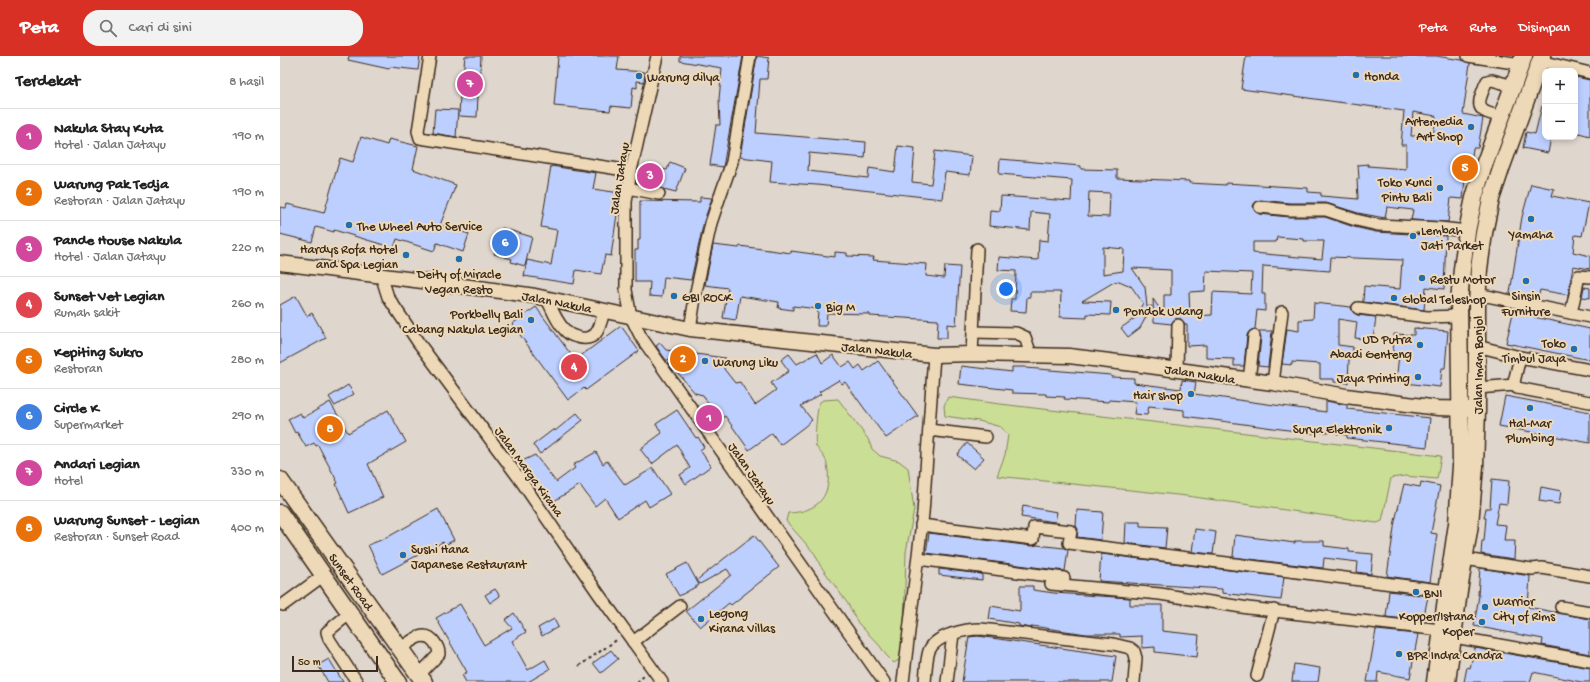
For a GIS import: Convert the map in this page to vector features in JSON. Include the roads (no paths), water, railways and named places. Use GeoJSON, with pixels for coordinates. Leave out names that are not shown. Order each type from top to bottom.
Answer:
{"type":"FeatureCollection","features":[{"type":"Feature","properties":{"kind":"highway","name":"Jalan Imam Bonjol"},"geometry":{"type":"LineString","coordinates":[[1435,682],[1444,633],[1464,559],[1470,524],[1474,481],[1477,410],[1477,294],[1484,233],[1491,199],[1541,59]]}},
{"type":"Feature","properties":{"kind":"highway","name":"Jalan Imam Bonjol"},"geometry":{"type":"LineString","coordinates":[[1447,682],[1444,633],[1447,591],[1457,524],[1461,466],[1459,316],[1462,269],[1467,231],[1476,191],[1522,60]]}},
{"type":"Feature","properties":{"kind":"highway","name":"Sunset Road"},"geometry":{"type":"LineString","coordinates":[[280,480],[421,679]]}},
{"type":"Feature","properties":{"kind":"highway","name":"Sunset Road"},"geometry":{"type":"LineString","coordinates":[[280,513],[398,682]]}},
{"type":"Feature","properties":{"kind":"main road","name":"Jalan Nakula"},"geometry":{"type":"LineString","coordinates":[[280,263],[486,289],[547,299],[690,329],[934,355],[972,354],[1069,356],[1273,383],[1346,396],[1438,408],[1477,410]]}},
{"type":"Feature","properties":{"kind":"street"},"geometry":{"type":"LineString","coordinates":[[430,56],[418,131],[420,138],[631,171]]}},
{"type":"Feature","properties":{"kind":"street","name":"Jalan Jatayu"},"geometry":{"type":"LineString","coordinates":[[658,56],[628,188],[625,222],[626,290],[631,317],[641,337],[884,682]]}},
{"type":"Feature","properties":{"kind":"street"},"geometry":{"type":"LineString","coordinates":[[690,329],[696,292],[712,223],[732,162],[750,56]]}},
{"type":"Feature","properties":{"kind":"street"},"geometry":{"type":"LineString","coordinates":[[1468,56],[1522,60]]}},
{"type":"Feature","properties":{"kind":"street"},"geometry":{"type":"LineString","coordinates":[[1541,59],[1590,74]]}},
{"type":"Feature","properties":{"kind":"street"},"geometry":{"type":"LineString","coordinates":[[1502,117],[1482,110],[1479,107],[1485,84],[1487,81],[1492,80],[1513,86]]}},
{"type":"Feature","properties":{"kind":"street"},"geometry":{"type":"LineString","coordinates":[[628,188],[659,194]]}},
{"type":"Feature","properties":{"kind":"street"},"geometry":{"type":"LineString","coordinates":[[1260,207],[1289,210],[1326,210],[1356,220],[1378,225],[1467,231]]}},
{"type":"Feature","properties":{"kind":"street"},"geometry":{"type":"LineString","coordinates":[[972,354],[977,249]]}},
{"type":"Feature","properties":{"kind":"street","name":"Jalan Marga Kirana"},"geometry":{"type":"LineString","coordinates":[[381,275],[388,297],[418,342],[514,472],[662,682]]}},
{"type":"Feature","properties":{"kind":"street"},"geometry":{"type":"LineString","coordinates":[[1572,313],[1579,276],[1590,278]]}},
{"type":"Feature","properties":{"kind":"street"},"geometry":{"type":"LineString","coordinates":[[1477,294],[1590,317]]}},
{"type":"Feature","properties":{"kind":"street"},"geometry":{"type":"LineString","coordinates":[[547,299],[564,331],[570,335],[584,338],[589,338],[598,331],[604,311]]}},
{"type":"Feature","properties":{"kind":"street"},"geometry":{"type":"LineString","coordinates":[[1358,308],[1426,317],[1459,316]]}},
{"type":"Feature","properties":{"kind":"street"},"geometry":{"type":"LineString","coordinates":[[1273,383],[1282,312]]}},
{"type":"Feature","properties":{"kind":"street"},"geometry":{"type":"LineString","coordinates":[[1177,370],[1178,325]]}},
{"type":"Feature","properties":{"kind":"street"},"geometry":{"type":"LineString","coordinates":[[973,332],[1016,333],[1025,337],[1031,355]]}},
{"type":"Feature","properties":{"kind":"street"},"geometry":{"type":"LineString","coordinates":[[1249,380],[1254,336]]}},
{"type":"Feature","properties":{"kind":"street"},"geometry":{"type":"LineString","coordinates":[[1477,346],[1520,357],[1590,370]]}},
{"type":"Feature","properties":{"kind":"street"},"geometry":{"type":"LineString","coordinates":[[903,682],[918,559],[934,355]]}},
{"type":"Feature","properties":{"kind":"street"},"geometry":{"type":"LineString","coordinates":[[1515,386],[1514,382],[1520,357]]}},
{"type":"Feature","properties":{"kind":"street"},"geometry":{"type":"LineString","coordinates":[[1477,388],[1515,386],[1517,388],[1590,402]]}},
{"type":"Feature","properties":{"kind":"street"},"geometry":{"type":"LineString","coordinates":[[929,430],[986,437]]}},
{"type":"Feature","properties":{"kind":"street"},"geometry":{"type":"LineString","coordinates":[[921,525],[1032,539],[1034,527],[1070,531],[1069,544],[1447,591]]}},
{"type":"Feature","properties":{"kind":"street"},"geometry":{"type":"LineString","coordinates":[[918,559],[1146,589],[1144,593]]}},
{"type":"Feature","properties":{"kind":"street"},"geometry":{"type":"LineString","coordinates":[[1464,559],[1532,569],[1542,568],[1590,576]]}},
{"type":"Feature","properties":{"kind":"street"},"geometry":{"type":"LineString","coordinates":[[283,605],[324,575]]}},
{"type":"Feature","properties":{"kind":"street"},"geometry":{"type":"LineString","coordinates":[[1051,584],[1160,594],[1248,608],[1420,628],[1590,660]]}},
{"type":"Feature","properties":{"kind":"street"},"geometry":{"type":"LineString","coordinates":[[630,637],[680,606]]}},
{"type":"Feature","properties":{"kind":"street"},"geometry":{"type":"LineString","coordinates":[[1561,607],[1590,612]]}},
{"type":"Feature","properties":{"kind":"street"},"geometry":{"type":"LineString","coordinates":[[1257,676],[1274,610]]}},
{"type":"Feature","properties":{"kind":"street"},"geometry":{"type":"LineString","coordinates":[[350,613],[327,632],[329,639],[357,682]]}},
{"type":"Feature","properties":{"kind":"street"},"geometry":{"type":"LineString","coordinates":[[925,682],[929,651],[932,646],[940,640],[967,629],[981,629],[1105,643],[1130,648],[1134,651],[1136,658],[1134,682]]}},
{"type":"Feature","properties":{"kind":"street"},"geometry":{"type":"LineString","coordinates":[[947,682],[953,634]]}},
{"type":"Feature","properties":{"kind":"street"},"geometry":{"type":"LineString","coordinates":[[400,648],[420,636],[432,638],[438,646],[439,654],[421,679]]}},
{"type":"Feature","properties":{"kind":"place","name":"Honda"},"geometry":{"type":"Point","coordinates":[1356,75]}},
{"type":"Feature","properties":{"kind":"place","name":"Warung dilya"},"geometry":{"type":"Point","coordinates":[639,76]}},
{"type":"Feature","properties":{"kind":"place","name":"Andari Legian"},"geometry":{"type":"Point","coordinates":[470,84]}},
{"type":"Feature","properties":{"kind":"place","name":"Artemedia Art Shop"},"geometry":{"type":"Point","coordinates":[1471,127]}},
{"type":"Feature","properties":{"kind":"place","name":"Kepiting Sukro"},"geometry":{"type":"Point","coordinates":[1465,168]}},
{"type":"Feature","properties":{"kind":"place","name":"Pande House Nakula"},"geometry":{"type":"Point","coordinates":[650,176]}},
{"type":"Feature","properties":{"kind":"place","name":"Toko Kunci Pintu Bali"},"geometry":{"type":"Point","coordinates":[1440,188]}},
{"type":"Feature","properties":{"kind":"place","name":"Yamaha"},"geometry":{"type":"Point","coordinates":[1531,219]}},
{"type":"Feature","properties":{"kind":"place","name":"The Wheel Auto Service"},"geometry":{"type":"Point","coordinates":[349,225]}},
{"type":"Feature","properties":{"kind":"place","name":"Lembah Jati Parket"},"geometry":{"type":"Point","coordinates":[1413,236]}},
{"type":"Feature","properties":{"kind":"place","name":"Circle K"},"geometry":{"type":"Point","coordinates":[505,243]}},
{"type":"Feature","properties":{"kind":"place","name":"Hardys Rofa Hotel and Spa Legian"},"geometry":{"type":"Point","coordinates":[406,255]}},
{"type":"Feature","properties":{"kind":"place","name":"Deity of Miracle Vegan Resto"},"geometry":{"type":"Point","coordinates":[459,259]}},
{"type":"Feature","properties":{"kind":"place","name":"Restu Motor"},"geometry":{"type":"Point","coordinates":[1422,278]}},
{"type":"Feature","properties":{"kind":"place","name":"Sinsin Furniture"},"geometry":{"type":"Point","coordinates":[1526,281]}},
{"type":"Feature","properties":{"kind":"place","name":"GBI ROCK"},"geometry":{"type":"Point","coordinates":[674,296]}},
{"type":"Feature","properties":{"kind":"place","name":"Global Teleshop"},"geometry":{"type":"Point","coordinates":[1394,298]}},
{"type":"Feature","properties":{"kind":"place","name":"Big M"},"geometry":{"type":"Point","coordinates":[818,306]}},
{"type":"Feature","properties":{"kind":"place","name":"Pondok Udang"},"geometry":{"type":"Point","coordinates":[1116,310]}},
{"type":"Feature","properties":{"kind":"place","name":"Porkbelly Bali Cabang Nakula Legian"},"geometry":{"type":"Point","coordinates":[531,320]}},
{"type":"Feature","properties":{"kind":"place","name":"UD Putra Abadi Genteng"},"geometry":{"type":"Point","coordinates":[1420,345]}},
{"type":"Feature","properties":{"kind":"place","name":"Toko Timbul Jaya"},"geometry":{"type":"Point","coordinates":[1574,349]}},
{"type":"Feature","properties":{"kind":"place","name":"Warung Pak Tedja"},"geometry":{"type":"Point","coordinates":[683,359]}},
{"type":"Feature","properties":{"kind":"place","name":"Warung Liku"},"geometry":{"type":"Point","coordinates":[705,361]}},
{"type":"Feature","properties":{"kind":"place","name":"Sunset Vet Legian"},"geometry":{"type":"Point","coordinates":[574,367]}},
{"type":"Feature","properties":{"kind":"place","name":"Jaya Printing"},"geometry":{"type":"Point","coordinates":[1418,377]}},
{"type":"Feature","properties":{"kind":"place","name":"Hair shop"},"geometry":{"type":"Point","coordinates":[1191,394]}},
{"type":"Feature","properties":{"kind":"place","name":"Hal-Mar Plumbing"},"geometry":{"type":"Point","coordinates":[1530,408]}},
{"type":"Feature","properties":{"kind":"place","name":"Nakula Stay Kuta"},"geometry":{"type":"Point","coordinates":[709,418]}},
{"type":"Feature","properties":{"kind":"place","name":"Surya Elektronik"},"geometry":{"type":"Point","coordinates":[1389,428]}},
{"type":"Feature","properties":{"kind":"place","name":"Warung Sunset - Legian"},"geometry":{"type":"Point","coordinates":[330,429]}},
{"type":"Feature","properties":{"kind":"place","name":"Sushi Hana Japanese Restaurant"},"geometry":{"type":"Point","coordinates":[403,555]}},
{"type":"Feature","properties":{"kind":"place","name":"BNI"},"geometry":{"type":"Point","coordinates":[1416,592]}},
{"type":"Feature","properties":{"kind":"place","name":"Warrior City of Rims"},"geometry":{"type":"Point","coordinates":[1485,607]}},
{"type":"Feature","properties":{"kind":"place","name":"Legong Kirana Villas"},"geometry":{"type":"Point","coordinates":[701,619]}},
{"type":"Feature","properties":{"kind":"place","name":"Kopper/Istana Koper"},"geometry":{"type":"Point","coordinates":[1482,622]}},
{"type":"Feature","properties":{"kind":"place","name":"BPR Indra Candra"},"geometry":{"type":"Point","coordinates":[1399,654]}}]}
